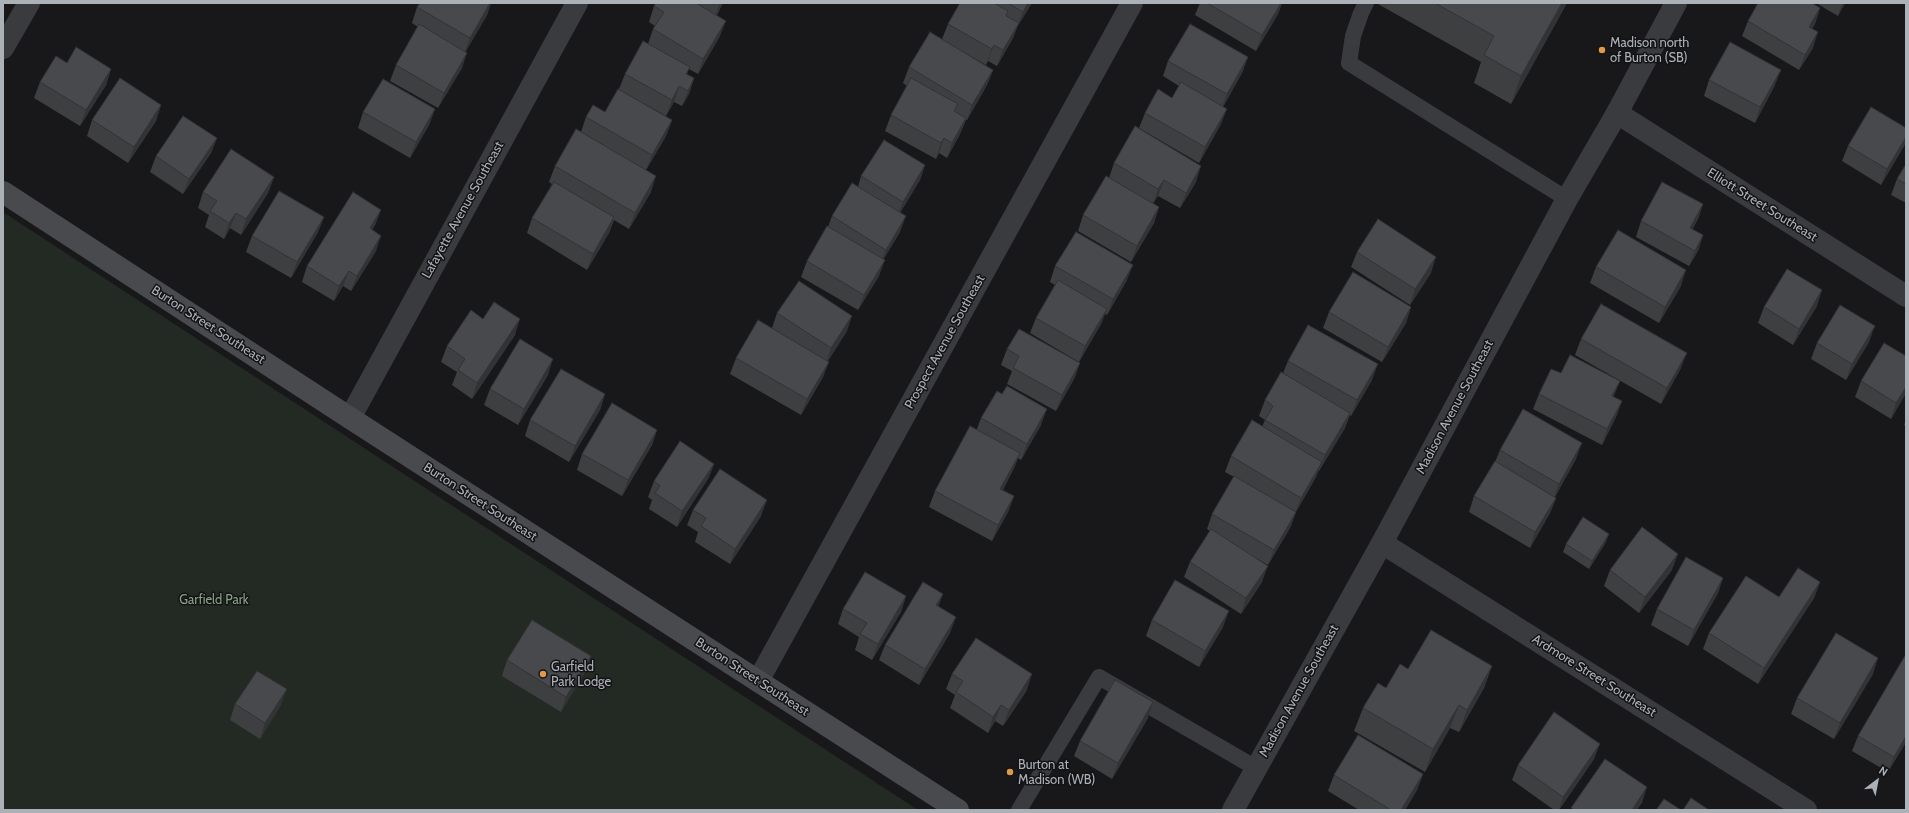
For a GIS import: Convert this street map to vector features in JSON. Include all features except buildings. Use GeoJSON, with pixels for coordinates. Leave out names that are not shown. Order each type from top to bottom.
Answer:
{"type":"FeatureCollection","features":[{"type":"Feature","properties":{"kind":"main road","name":"Burton Street Southeast"},"geometry":{"type":"LineString","coordinates":[[3,192],[350,418],[958,810]]}},
{"type":"Feature","properties":{"kind":"street"},"geometry":{"type":"LineString","coordinates":[[3,48],[29,3]]}},
{"type":"Feature","properties":{"kind":"street","name":"Lafayette Avenue Southeast"},"geometry":{"type":"LineString","coordinates":[[350,418],[577,3]]}},
{"type":"Feature","properties":{"kind":"street","name":"Prospect Avenue Southeast"},"geometry":{"type":"LineString","coordinates":[[758,681],[1132,3]]}},
{"type":"Feature","properties":{"kind":"street","name":"Madison Avenue Southeast"},"geometry":{"type":"LineString","coordinates":[[1233,810],[1382,543],[1567,199],[1617,113],[1676,3]]}},
{"type":"Feature","properties":{"kind":"street","name":"Elliott Street Southeast"},"geometry":{"type":"LineString","coordinates":[[1617,113],[1906,296]]}},
{"type":"Feature","properties":{"kind":"street","name":"Ardmore Street Southeast"},"geometry":{"type":"LineString","coordinates":[[1382,543],[1806,810]]}},
{"type":"Feature","properties":{"kind":"lane"},"geometry":{"type":"LineString","coordinates":[[1366,3],[1353,36],[1349,63],[1567,199]]}},
{"type":"Feature","properties":{"kind":"lane"},"geometry":{"type":"LineString","coordinates":[[1019,810],[1100,677],[1256,768]]}},
{"type":"Feature","properties":{"kind":"green space","name":"Garfield Park"},"geometry":{"type":"Polygon","coordinates":[[[3,212],[918,810],[3,810],[3,212]]]}},
{"type":"Feature","properties":{"kind":"place","name":"Madison north of Burton (SB)"},"geometry":{"type":"Point","coordinates":[1602,50]}},
{"type":"Feature","properties":{"kind":"place","name":"Garfield Park Lodge"},"geometry":{"type":"Point","coordinates":[543,674]}},
{"type":"Feature","properties":{"kind":"place","name":"Burton at Madison (WB)"},"geometry":{"type":"Point","coordinates":[1010,772]}}]}
